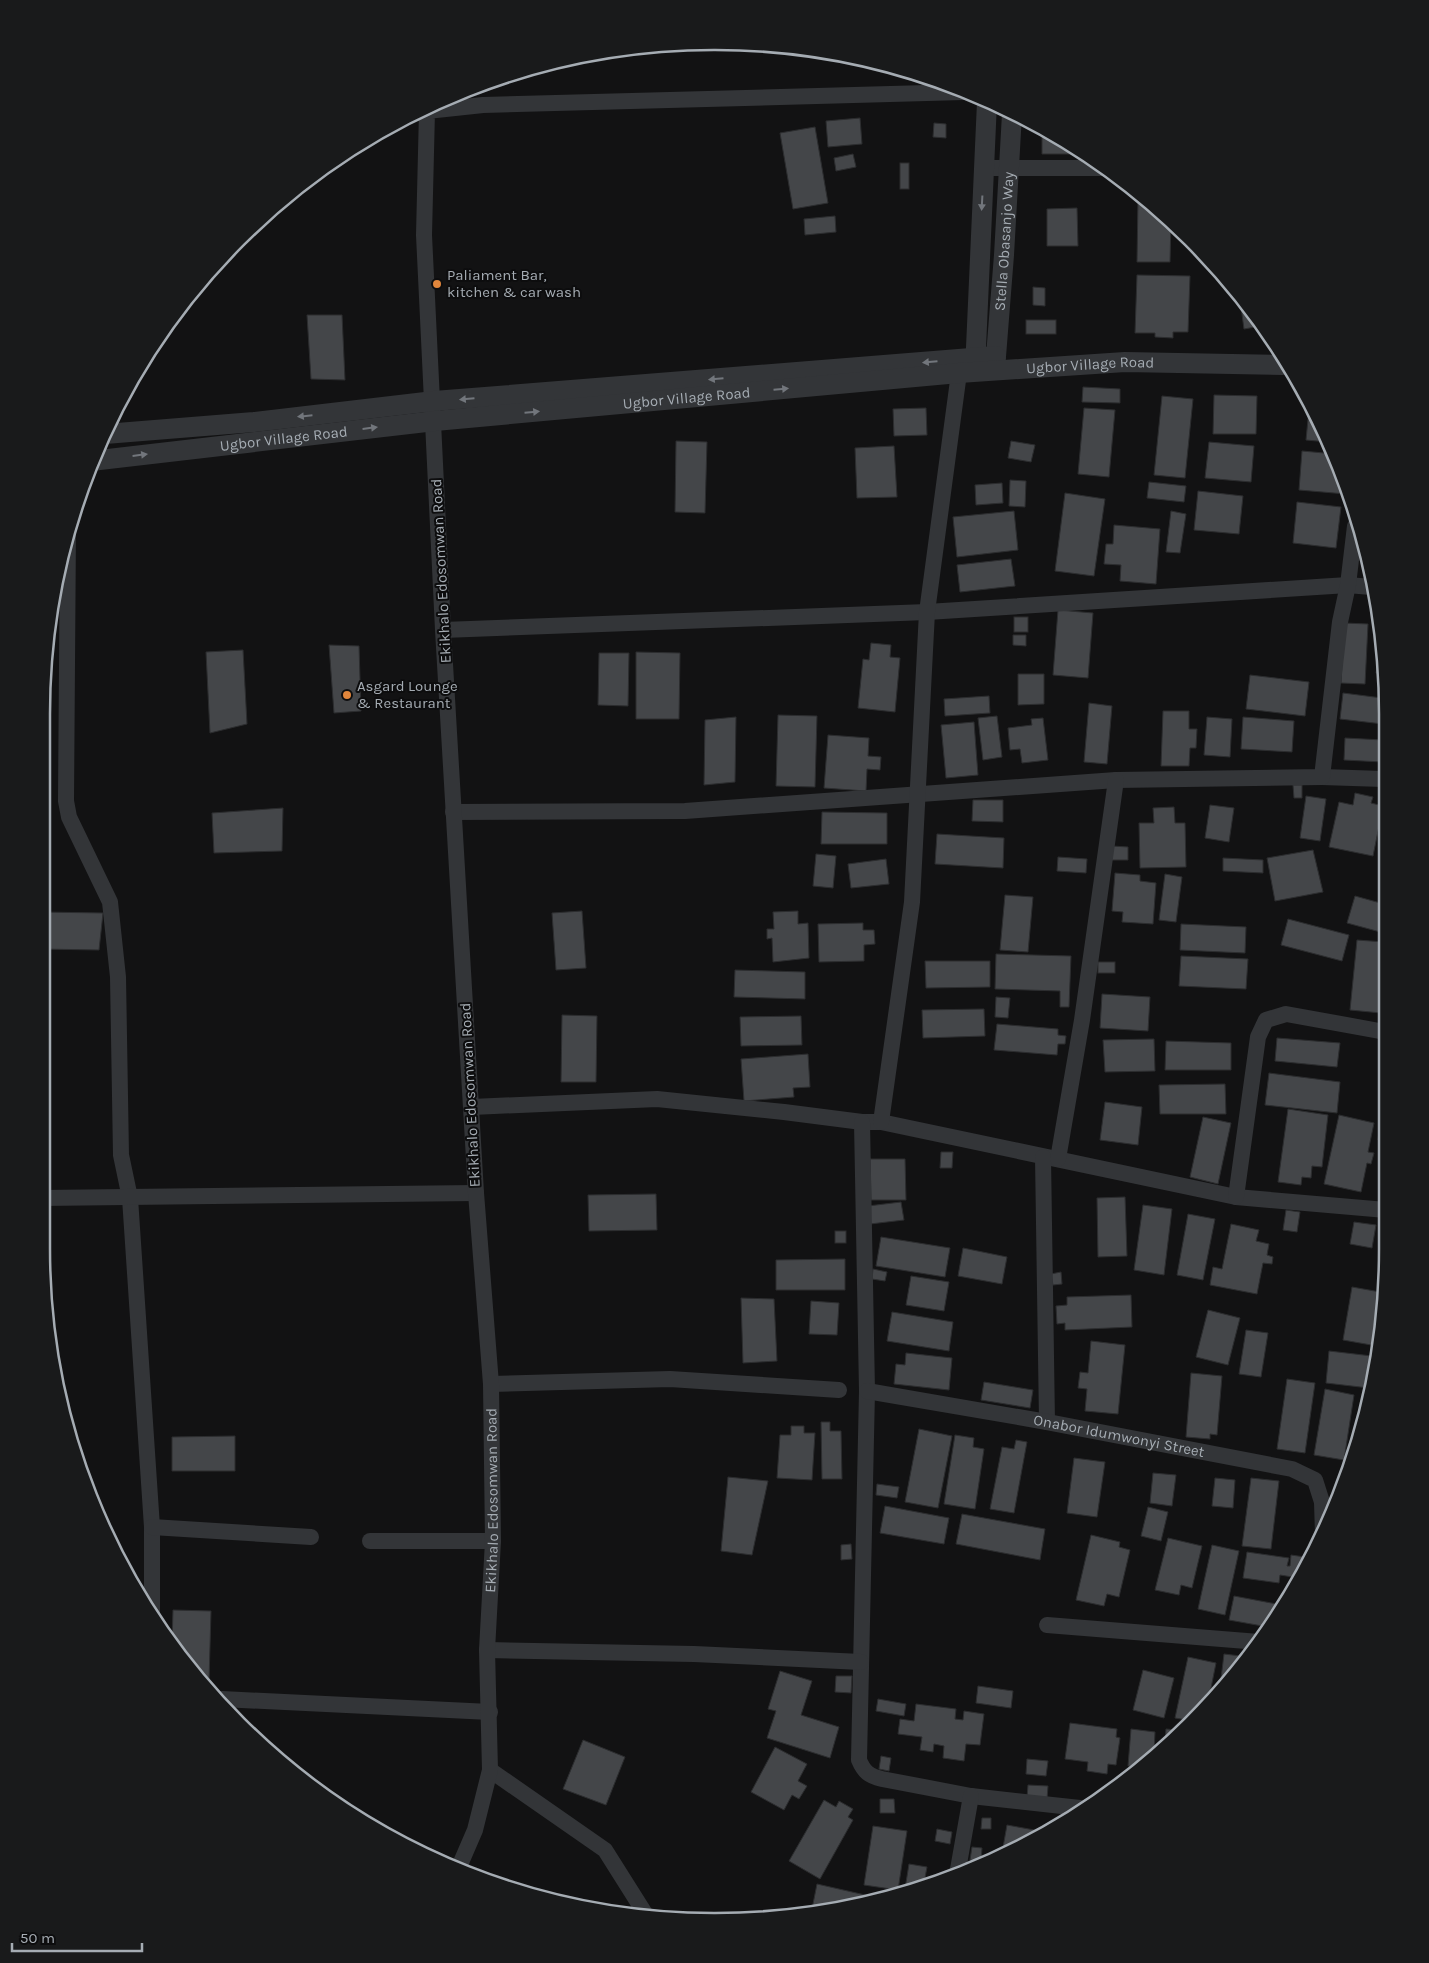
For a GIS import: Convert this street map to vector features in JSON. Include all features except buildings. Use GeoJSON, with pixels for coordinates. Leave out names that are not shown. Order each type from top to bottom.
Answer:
{"type":"FeatureCollection","features":[{"type":"Feature","properties":{"kind":"street"},"geometry":{"type":"LineString","coordinates":[[453,104],[483,105],[947,92]]}},
{"type":"Feature","properties":{"kind":"street"},"geometry":{"type":"LineString","coordinates":[[882,1122],[912,902],[927,612],[976,365],[987,109]]}},
{"type":"Feature","properties":{"kind":"street","name":"Ekikhalo Edosomwan Road"},"geometry":{"type":"LineString","coordinates":[[421,119],[424,235],[453,812],[476,1193],[491,1384],[492,1540],[487,1650],[490,1770],[474,1830],[461,1862]]}},
{"type":"Feature","properties":{"kind":"street","name":"Stella Obasanjo Way"},"geometry":{"type":"LineString","coordinates":[[976,365],[1008,168],[1011,121]]}},
{"type":"Feature","properties":{"kind":"street"},"geometry":{"type":"LineString","coordinates":[[984,168],[1092,168]]}},
{"type":"Feature","properties":{"kind":"street","name":"Ugbor Village Road"},"geometry":{"type":"LineString","coordinates":[[113,433],[434,411],[976,365],[1125,362],[1279,365]]}},
{"type":"Feature","properties":{"kind":"street","name":"Ugbor Village Road"},"geometry":{"type":"LineString","coordinates":[[101,460],[434,411]]}},
{"type":"Feature","properties":{"kind":"street"},"geometry":{"type":"LineString","coordinates":[[1322,777],[1340,622],[1348,585],[1354,536]]}},
{"type":"Feature","properties":{"kind":"street"},"geometry":{"type":"LineString","coordinates":[[68,565],[66,801],[68,817],[110,902],[118,977],[121,1155],[130,1198],[152,1527],[152,1602]]}},
{"type":"Feature","properties":{"kind":"street"},"geometry":{"type":"LineString","coordinates":[[443,630],[927,612],[1348,585],[1366,587]]}},
{"type":"Feature","properties":{"kind":"street"},"geometry":{"type":"LineString","coordinates":[[453,812],[685,811],[1116,780],[1322,777],[1379,779]]}},
{"type":"Feature","properties":{"kind":"street"},"geometry":{"type":"LineString","coordinates":[[1047,1422],[1050,1158],[1082,1020],[1116,780]]}},
{"type":"Feature","properties":{"kind":"street"},"geometry":{"type":"LineString","coordinates":[[1236,1197],[1258,1037],[1266,1020],[1286,1014],[1379,1031]]}},
{"type":"Feature","properties":{"kind":"street"},"geometry":{"type":"LineString","coordinates":[[472,1107],[656,1099],[862,1122],[882,1122],[1236,1197],[1379,1209]]}},
{"type":"Feature","properties":{"kind":"street"},"geometry":{"type":"LineString","coordinates":[[862,1122],[867,1391],[859,1760],[863,1770],[872,1776],[882,1779],[971,1796],[1074,1807]]}},
{"type":"Feature","properties":{"kind":"street"},"geometry":{"type":"LineString","coordinates":[[50,1198],[476,1193]]}},
{"type":"Feature","properties":{"kind":"street"},"geometry":{"type":"LineString","coordinates":[[491,1384],[670,1379],[839,1390]]}},
{"type":"Feature","properties":{"kind":"street","name":"Onabor Idumwonyi Street"},"geometry":{"type":"LineString","coordinates":[[867,1391],[1047,1422],[1292,1469],[1315,1480],[1322,1502],[1322,1515]]}},
{"type":"Feature","properties":{"kind":"street"},"geometry":{"type":"LineString","coordinates":[[152,1527],[311,1536]]}},
{"type":"Feature","properties":{"kind":"street"},"geometry":{"type":"LineString","coordinates":[[370,1541],[492,1540]]}},
{"type":"Feature","properties":{"kind":"street"},"geometry":{"type":"LineString","coordinates":[[1047,1625],[1250,1641]]}},
{"type":"Feature","properties":{"kind":"street"},"geometry":{"type":"LineString","coordinates":[[487,1650],[694,1654],[861,1662]]}},
{"type":"Feature","properties":{"kind":"street"},"geometry":{"type":"LineString","coordinates":[[227,1699],[490,1712]]}},
{"type":"Feature","properties":{"kind":"street"},"geometry":{"type":"LineString","coordinates":[[490,1770],[605,1850],[642,1909]]}},
{"type":"Feature","properties":{"kind":"street"},"geometry":{"type":"LineString","coordinates":[[959,1866],[971,1796]]}},
{"type":"Feature","properties":{"kind":"place","name":"Paliament Bar, kitchen & car wash"},"geometry":{"type":"Point","coordinates":[437,284]}},
{"type":"Feature","properties":{"kind":"place","name":"Asgard Lounge & Restaurant"},"geometry":{"type":"Point","coordinates":[347,695]}}]}
